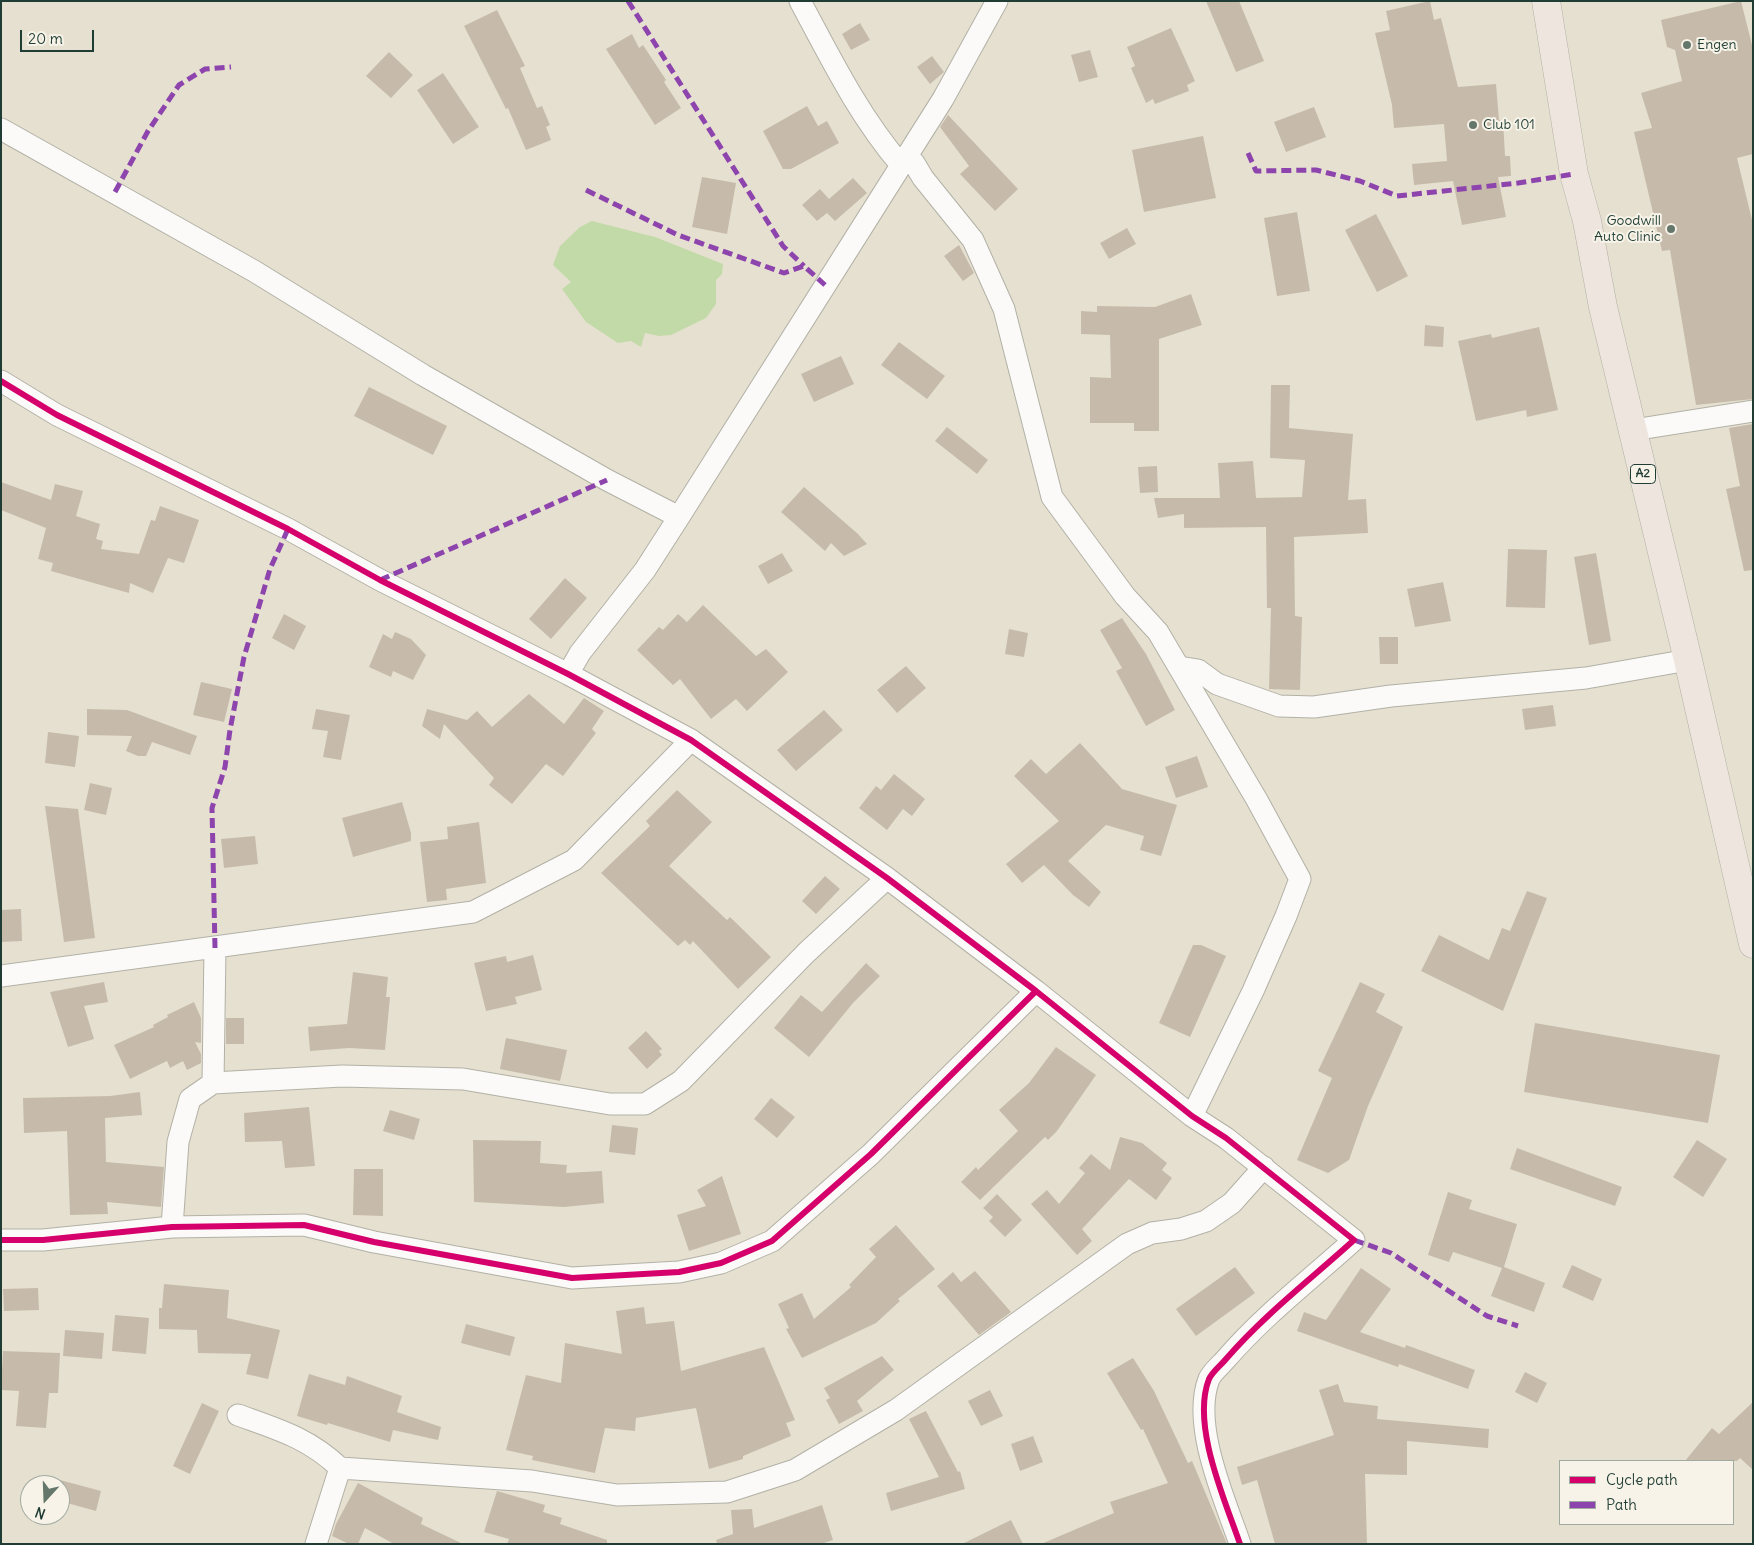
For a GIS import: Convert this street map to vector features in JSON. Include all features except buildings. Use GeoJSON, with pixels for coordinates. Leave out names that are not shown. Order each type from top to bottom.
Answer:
{"type":"FeatureCollection","features":[{"type":"Feature","properties":{"kind":"main road","name":"A2"},"geometry":{"type":"LineString","coordinates":[[1546,1],[1574,174],[1753,944]]}},
{"type":"Feature","properties":{"kind":"street"},"geometry":{"type":"LineString","coordinates":[[800,1],[858,109],[876,136],[904,161],[914,163],[973,240],[1004,309],[1052,497],[1125,596],[1158,632],[1180,666],[1300,879],[1253,991],[1192,1116]]}},
{"type":"Feature","properties":{"kind":"street"},"geometry":{"type":"LineString","coordinates":[[568,674],[580,653],[645,570],[679,517],[943,99],[997,1]]}},
{"type":"Feature","properties":{"kind":"street"},"geometry":{"type":"LineString","coordinates":[[1,129],[254,271],[448,390],[607,480],[679,517]]}},
{"type":"Feature","properties":{"kind":"street"},"geometry":{"type":"LineString","coordinates":[[1,381],[58,414],[288,529],[380,580],[568,674],[691,740],[887,878],[1036,991],[1192,1116],[1226,1138],[1264,1167],[1354,1240],[1277,1308],[1234,1350],[1210,1378],[1204,1407],[1209,1454],[1240,1544]]}},
{"type":"Feature","properties":{"kind":"street"},"geometry":{"type":"LineString","coordinates":[[1633,430],[1753,411]]}},
{"type":"Feature","properties":{"kind":"street"},"geometry":{"type":"LineString","coordinates":[[1180,666],[1198,670],[1217,684],[1278,706],[1314,707],[1391,696],[1586,678],[1688,660]]}},
{"type":"Feature","properties":{"kind":"street"},"geometry":{"type":"LineString","coordinates":[[1,976],[473,912],[574,860],[691,740]]}},
{"type":"Feature","properties":{"kind":"street"},"geometry":{"type":"LineString","coordinates":[[172,1227],[178,1142],[190,1098],[213,1083],[342,1076],[463,1079],[610,1104],[645,1104],[681,1081],[806,952],[887,878]]}},
{"type":"Feature","properties":{"kind":"street"},"geometry":{"type":"LineString","coordinates":[[213,1083],[215,948]]}},
{"type":"Feature","properties":{"kind":"street"},"geometry":{"type":"LineString","coordinates":[[1,1240],[44,1240],[172,1227],[304,1225],[374,1242],[572,1278],[679,1272],[721,1263],[772,1241],[871,1154],[1036,991]]}},
{"type":"Feature","properties":{"kind":"street"},"geometry":{"type":"LineString","coordinates":[[238,1415],[295,1435],[322,1451],[340,1468],[532,1481],[617,1495],[726,1492],[795,1470],[896,1410],[1127,1244],[1152,1233],[1181,1229],[1206,1221],[1232,1203],[1264,1167]]}},
{"type":"Feature","properties":{"kind":"street"},"geometry":{"type":"LineString","coordinates":[[316,1544],[340,1468]]}},
{"type":"Feature","properties":{"kind":"green space"},"geometry":{"type":"Polygon","coordinates":[[[592,221],[655,237],[723,264],[722,274],[716,280],[716,304],[706,318],[671,335],[659,336],[645,333],[641,347],[631,341],[618,343],[586,322],[562,289],[571,282],[553,265],[560,246],[580,227],[592,221]]]}},
{"type":"Feature","properties":{"kind":"marked path"},"geometry":{"type":"LineString","coordinates":[[628,1],[783,246],[804,266]]}},
{"type":"Feature","properties":{"kind":"marked path"},"geometry":{"type":"LineString","coordinates":[[115,192],[148,131],[179,85],[205,69],[231,67]]}},
{"type":"Feature","properties":{"kind":"marked path"},"geometry":{"type":"LineString","coordinates":[[1248,153],[1256,171],[1316,170],[1360,181],[1397,196],[1518,183],[1574,174]]}},
{"type":"Feature","properties":{"kind":"marked path"},"geometry":{"type":"LineString","coordinates":[[586,190],[678,235],[784,273],[804,266],[825,285]]}},
{"type":"Feature","properties":{"kind":"marked path"},"geometry":{"type":"LineString","coordinates":[[380,580],[607,480]]}},
{"type":"Feature","properties":{"kind":"marked path"},"geometry":{"type":"LineString","coordinates":[[215,948],[212,808],[225,767],[244,657],[270,569],[288,529]]}},
{"type":"Feature","properties":{"kind":"marked path"},"geometry":{"type":"LineString","coordinates":[[1354,1240],[1391,1253],[1487,1316],[1518,1326]]}},
{"type":"Feature","properties":{"kind":"cycle path"},"geometry":{"type":"LineString","coordinates":[[1,381],[57,415],[288,529],[380,580],[568,674],[691,740],[887,878],[1036,991],[1192,1116],[1226,1138],[1354,1240],[1256,1327],[1214,1371],[1209,1379],[1205,1397],[1204,1418],[1207,1440],[1219,1485],[1240,1544]]}},
{"type":"Feature","properties":{"kind":"cycle path"},"geometry":{"type":"LineString","coordinates":[[1,1240],[43,1240],[172,1227],[304,1225],[374,1242],[572,1278],[679,1272],[721,1263],[772,1241],[871,1154],[1036,991]]}},
{"type":"Feature","properties":{"kind":"place","name":"Engen"},"geometry":{"type":"Point","coordinates":[1687,45]}},
{"type":"Feature","properties":{"kind":"place","name":"Club 101"},"geometry":{"type":"Point","coordinates":[1473,125]}},
{"type":"Feature","properties":{"kind":"place","name":"Goodwill Auto Clinic"},"geometry":{"type":"Point","coordinates":[1671,229]}}]}
